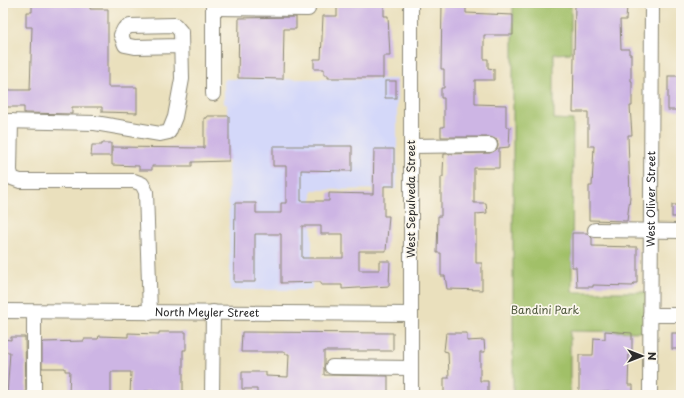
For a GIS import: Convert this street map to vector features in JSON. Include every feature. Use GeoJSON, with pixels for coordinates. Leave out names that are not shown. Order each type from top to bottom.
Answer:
{"type":"FeatureCollection","features":[{"type":"Feature","properties":{"kind":"street","name":"West Sepulveda Street"},"geometry":{"type":"LineString","coordinates":[[411,3],[411,395]]}},
{"type":"Feature","properties":{"kind":"street","name":"West Oliver Street"},"geometry":{"type":"LineString","coordinates":[[650,395],[652,3]]}},
{"type":"Feature","properties":{"kind":"street"},"geometry":{"type":"LineString","coordinates":[[213,94],[213,5],[308,9]]}},
{"type":"Feature","properties":{"kind":"street"},"geometry":{"type":"LineString","coordinates":[[150,313],[146,192],[142,184],[134,181],[20,181],[12,178],[10,172],[7,121],[96,123],[160,134],[169,132],[174,117],[182,79],[181,46]]}},
{"type":"Feature","properties":{"kind":"street"},"geometry":{"type":"LineString","coordinates":[[411,146],[490,145]]}},
{"type":"Feature","properties":{"kind":"street"},"geometry":{"type":"LineString","coordinates":[[595,230],[681,231]]}},
{"type":"Feature","properties":{"kind":"street","name":"North Meyler Street"},"geometry":{"type":"LineString","coordinates":[[3,311],[34,313],[213,312],[411,314]]}},
{"type":"Feature","properties":{"kind":"street"},"geometry":{"type":"LineString","coordinates":[[212,395],[213,312]]}},
{"type":"Feature","properties":{"kind":"street"},"geometry":{"type":"LineString","coordinates":[[34,313],[34,395]]}},
{"type":"Feature","properties":{"kind":"street"},"geometry":{"type":"LineString","coordinates":[[650,315],[681,315]]}},
{"type":"Feature","properties":{"kind":"street"},"geometry":{"type":"LineString","coordinates":[[332,367],[411,368]]}},
{"type":"Feature","properties":{"kind":"shaded area"},"geometry":{"type":"Polygon","coordinates":[[[224,79],[397,79],[397,189],[312,190],[312,290],[230,290],[227,104],[224,104],[224,79]]]}},
{"type":"Feature","properties":{"kind":"green space","name":"Bandini Park"},"geometry":{"type":"Polygon","coordinates":[[[513,3],[571,3],[571,53],[554,54],[554,119],[573,120],[572,292],[649,292],[649,332],[570,331],[570,395],[513,395],[513,3]]]}},
{"type":"Feature","properties":{"kind":"building"},"geometry":{"type":"Polygon","coordinates":[[[32,3],[90,3],[90,9],[108,9],[108,87],[137,87],[137,113],[102,112],[102,107],[72,107],[72,114],[24,113],[24,107],[3,107],[3,90],[30,90],[32,27],[26,27],[26,12],[32,12],[32,3]]]}},
{"type":"Feature","properties":{"kind":"building"},"geometry":{"type":"Polygon","coordinates":[[[337,3],[384,3],[384,16],[388,16],[390,56],[383,56],[383,78],[328,78],[328,75],[324,75],[324,69],[314,69],[314,59],[321,59],[323,16],[337,16],[337,3]]]}},
{"type":"Feature","properties":{"kind":"building"},"geometry":{"type":"Polygon","coordinates":[[[442,3],[466,3],[466,13],[513,15],[513,35],[484,35],[484,59],[488,59],[488,68],[494,69],[494,80],[475,80],[475,104],[506,105],[506,127],[510,127],[509,147],[499,148],[499,168],[474,168],[474,203],[486,203],[487,213],[476,214],[476,263],[482,263],[482,290],[447,289],[445,276],[441,276],[441,253],[437,253],[438,216],[441,216],[441,177],[443,177],[444,154],[490,153],[497,149],[498,145],[497,140],[490,137],[441,137],[441,127],[444,127],[444,98],[441,98],[441,88],[444,88],[444,69],[441,69],[442,3]]]}},
{"type":"Feature","properties":{"kind":"building"},"geometry":{"type":"Polygon","coordinates":[[[575,4],[627,6],[626,20],[620,20],[621,49],[629,49],[629,54],[631,54],[632,81],[632,106],[630,106],[632,135],[628,135],[630,197],[627,221],[589,220],[589,186],[592,186],[594,146],[588,146],[588,112],[573,112],[575,4]]]}},
{"type":"Feature","properties":{"kind":"building"},"geometry":{"type":"Polygon","coordinates":[[[296,17],[296,29],[284,29],[283,79],[238,78],[239,18],[296,17]]]}},
{"type":"Feature","properties":{"kind":"building"},"geometry":{"type":"Polygon","coordinates":[[[668,76],[681,76],[681,110],[668,110],[668,76]]]}},
{"type":"Feature","properties":{"kind":"building"},"geometry":{"type":"Polygon","coordinates":[[[385,81],[396,81],[396,98],[385,98],[385,81]]]}},
{"type":"Feature","properties":{"kind":"building"},"geometry":{"type":"Polygon","coordinates":[[[207,116],[229,116],[229,161],[192,162],[192,166],[152,166],[152,170],[139,170],[139,166],[112,165],[112,147],[204,148],[204,118],[207,118],[207,116]]]}},
{"type":"Feature","properties":{"kind":"building"},"geometry":{"type":"Polygon","coordinates":[[[102,143],[111,143],[111,156],[91,156],[92,145],[102,145],[102,143]]]}},
{"type":"Feature","properties":{"kind":"building"},"geometry":{"type":"Polygon","coordinates":[[[273,146],[352,146],[352,171],[301,170],[301,201],[329,201],[329,193],[373,194],[374,149],[394,149],[394,186],[384,186],[384,216],[389,216],[386,251],[359,251],[359,270],[379,270],[379,261],[390,261],[389,286],[342,289],[342,285],[321,285],[321,282],[281,283],[281,234],[255,234],[255,282],[234,282],[235,203],[256,203],[256,213],[281,213],[281,203],[286,203],[286,166],[273,166],[273,146]],[[302,226],[302,258],[343,258],[343,234],[321,234],[321,226],[302,226]]]}},
{"type":"Feature","properties":{"kind":"building"},"geometry":{"type":"Polygon","coordinates":[[[672,205],[681,205],[681,217],[672,217],[672,205]]]}},
{"type":"Feature","properties":{"kind":"building"},"geometry":{"type":"Polygon","coordinates":[[[572,233],[587,233],[592,238],[592,246],[637,247],[637,283],[634,283],[633,286],[593,285],[593,287],[577,287],[576,267],[572,267],[572,233]]]}},
{"type":"Feature","properties":{"kind":"building"},"geometry":{"type":"Polygon","coordinates":[[[605,331],[632,333],[632,352],[629,352],[628,385],[633,385],[633,395],[609,395],[609,392],[579,393],[579,355],[593,355],[594,338],[605,339],[605,331]]]}},
{"type":"Feature","properties":{"kind":"building"},"geometry":{"type":"Polygon","coordinates":[[[159,332],[186,332],[186,350],[183,350],[183,392],[145,391],[145,395],[130,395],[131,372],[111,372],[111,394],[109,395],[69,392],[70,371],[65,371],[65,368],[42,368],[42,344],[44,342],[84,341],[84,339],[98,339],[99,336],[128,337],[128,333],[159,334],[159,332]]]}},
{"type":"Feature","properties":{"kind":"building"},"geometry":{"type":"Polygon","coordinates":[[[242,332],[393,333],[393,351],[324,351],[324,375],[388,376],[388,395],[257,394],[257,389],[242,389],[242,372],[266,372],[266,376],[288,377],[289,354],[285,354],[285,352],[241,352],[242,332]]]}},
{"type":"Feature","properties":{"kind":"building"},"geometry":{"type":"Polygon","coordinates":[[[446,333],[467,333],[467,341],[484,340],[485,352],[480,352],[480,381],[488,381],[488,395],[444,393],[444,378],[449,378],[448,352],[444,351],[446,333]]]}},
{"type":"Feature","properties":{"kind":"building"},"geometry":{"type":"Polygon","coordinates":[[[672,333],[681,333],[681,349],[672,349],[672,333]]]}},
{"type":"Feature","properties":{"kind":"building"},"geometry":{"type":"Polygon","coordinates":[[[11,337],[25,337],[26,395],[7,395],[10,352],[3,352],[3,339],[11,340],[11,337]]]}}]}
